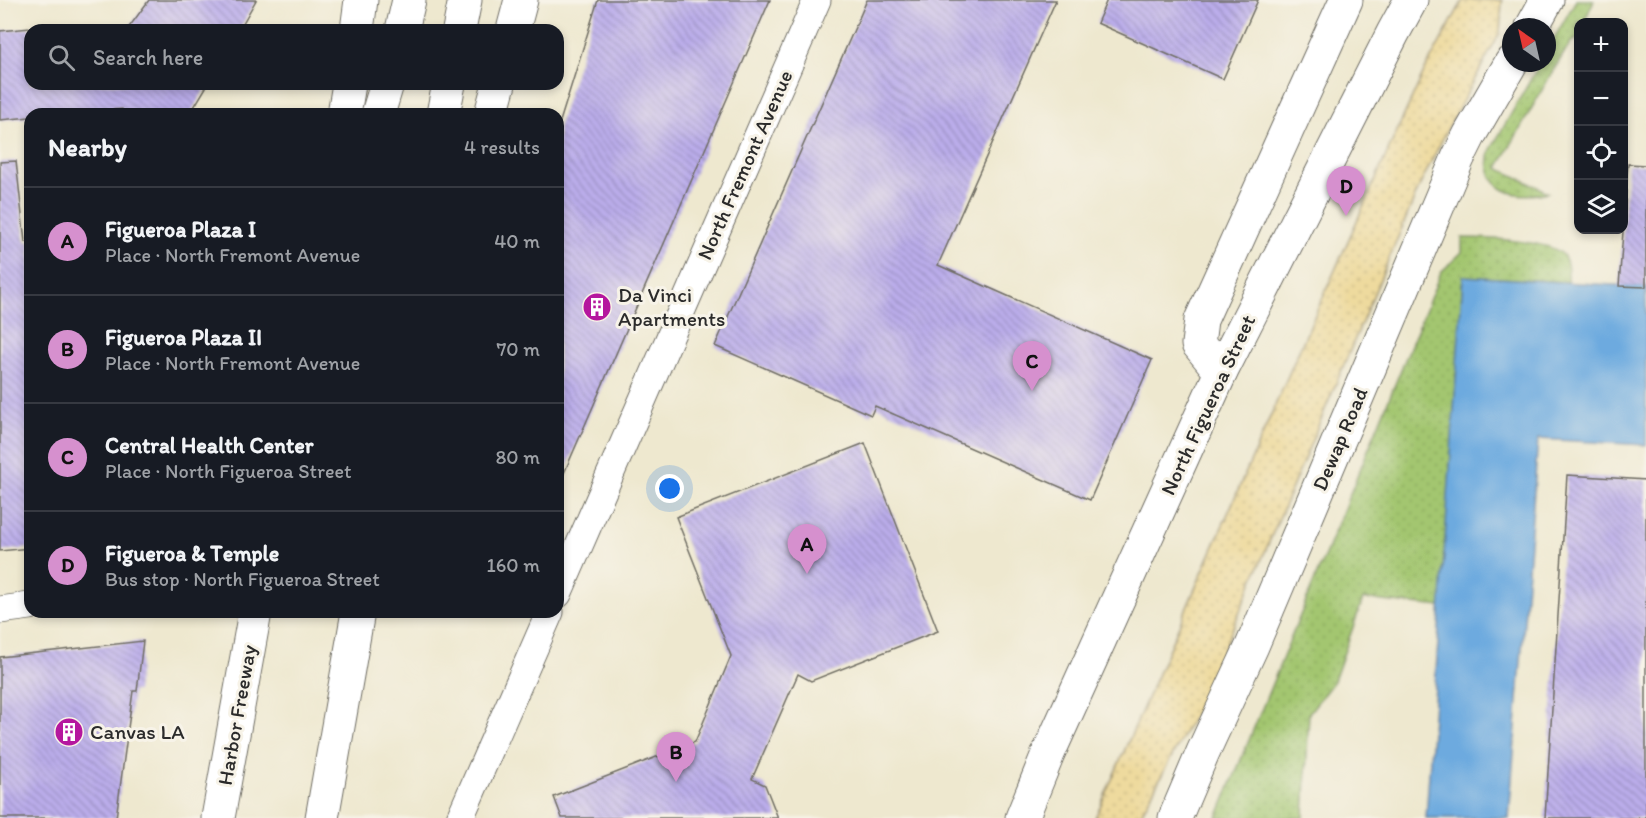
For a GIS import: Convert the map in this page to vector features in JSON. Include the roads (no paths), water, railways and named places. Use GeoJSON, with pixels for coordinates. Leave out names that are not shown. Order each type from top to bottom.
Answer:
{"type":"FeatureCollection","features":[{"type":"Feature","properties":{"kind":"main road"},"geometry":{"type":"LineString","coordinates":[[338,24],[340,0]]}},
{"type":"Feature","properties":{"kind":"main road"},"geometry":{"type":"LineString","coordinates":[[358,24],[361,0]]}},
{"type":"Feature","properties":{"kind":"main road"},"geometry":{"type":"LineString","coordinates":[[403,24],[409,0]]}},
{"type":"Feature","properties":{"kind":"main road"},"geometry":{"type":"LineString","coordinates":[[460,24],[465,0]]}},
{"type":"Feature","properties":{"kind":"main road"},"geometry":{"type":"LineString","coordinates":[[515,24],[521,0]]}},
{"type":"Feature","properties":{"kind":"main road"},"geometry":{"type":"LineString","coordinates":[[1221,372],[1198,344],[1201,320],[1346,0]]}},
{"type":"Feature","properties":{"kind":"main road","name":"North Figueroa Street"},"geometry":{"type":"LineString","coordinates":[[1022,818],[1048,754],[1221,372],[1387,43],[1411,0]]}},
{"type":"Feature","properties":{"kind":"main road","name":"Dewap Road"},"geometry":{"type":"LineString","coordinates":[[1175,818],[1252,646],[1458,158],[1506,72]]}},
{"type":"Feature","properties":{"kind":"main road"},"geometry":{"type":"LineString","coordinates":[[331,108],[332,90]]}},
{"type":"Feature","properties":{"kind":"main road"},"geometry":{"type":"LineString","coordinates":[[345,108],[348,90]]}},
{"type":"Feature","properties":{"kind":"main road"},"geometry":{"type":"LineString","coordinates":[[380,108],[385,90]]}},
{"type":"Feature","properties":{"kind":"main road"},"geometry":{"type":"LineString","coordinates":[[444,108],[448,90]]}},
{"type":"Feature","properties":{"kind":"main road"},"geometry":{"type":"LineString","coordinates":[[493,108],[497,90]]}},
{"type":"Feature","properties":{"kind":"main road","name":"Harbor Freeway"},"geometry":{"type":"LineString","coordinates":[[218,818],[254,618]]}},
{"type":"Feature","properties":{"kind":"main road"},"geometry":{"type":"LineString","coordinates":[[321,818],[357,618]]}},
{"type":"Feature","properties":{"kind":"street","name":"North Fremont Avenue"},"geometry":{"type":"LineString","coordinates":[[564,580],[817,0]]}},
{"type":"Feature","properties":{"kind":"street"},"geometry":{"type":"LineString","coordinates":[[0,610],[24,607]]}},
{"type":"Feature","properties":{"kind":"street"},"geometry":{"type":"LineString","coordinates":[[460,818],[547,618]]}},
{"type":"Feature","properties":{"kind":"water"},"geometry":{"type":"Polygon","coordinates":[[[1463,276],[1646,287],[1646,445],[1538,439],[1509,818],[1426,818],[1463,276]]]}},
{"type":"Feature","properties":{"kind":"place","name":"Figueroa & Temple"},"geometry":{"type":"Point","coordinates":[1346,216]}},
{"type":"Feature","properties":{"kind":"place","name":"Da Vinci Apartments"},"geometry":{"type":"Point","coordinates":[597,307]}},
{"type":"Feature","properties":{"kind":"place","name":"Central Health Center"},"geometry":{"type":"Point","coordinates":[1032,391]}},
{"type":"Feature","properties":{"kind":"place","name":"Figueroa Plaza I"},"geometry":{"type":"Point","coordinates":[807,574]}},
{"type":"Feature","properties":{"kind":"place","name":"Canvas LA"},"geometry":{"type":"Point","coordinates":[69,732]}},
{"type":"Feature","properties":{"kind":"place","name":"Figueroa Plaza II"},"geometry":{"type":"Point","coordinates":[676,782]}}]}
